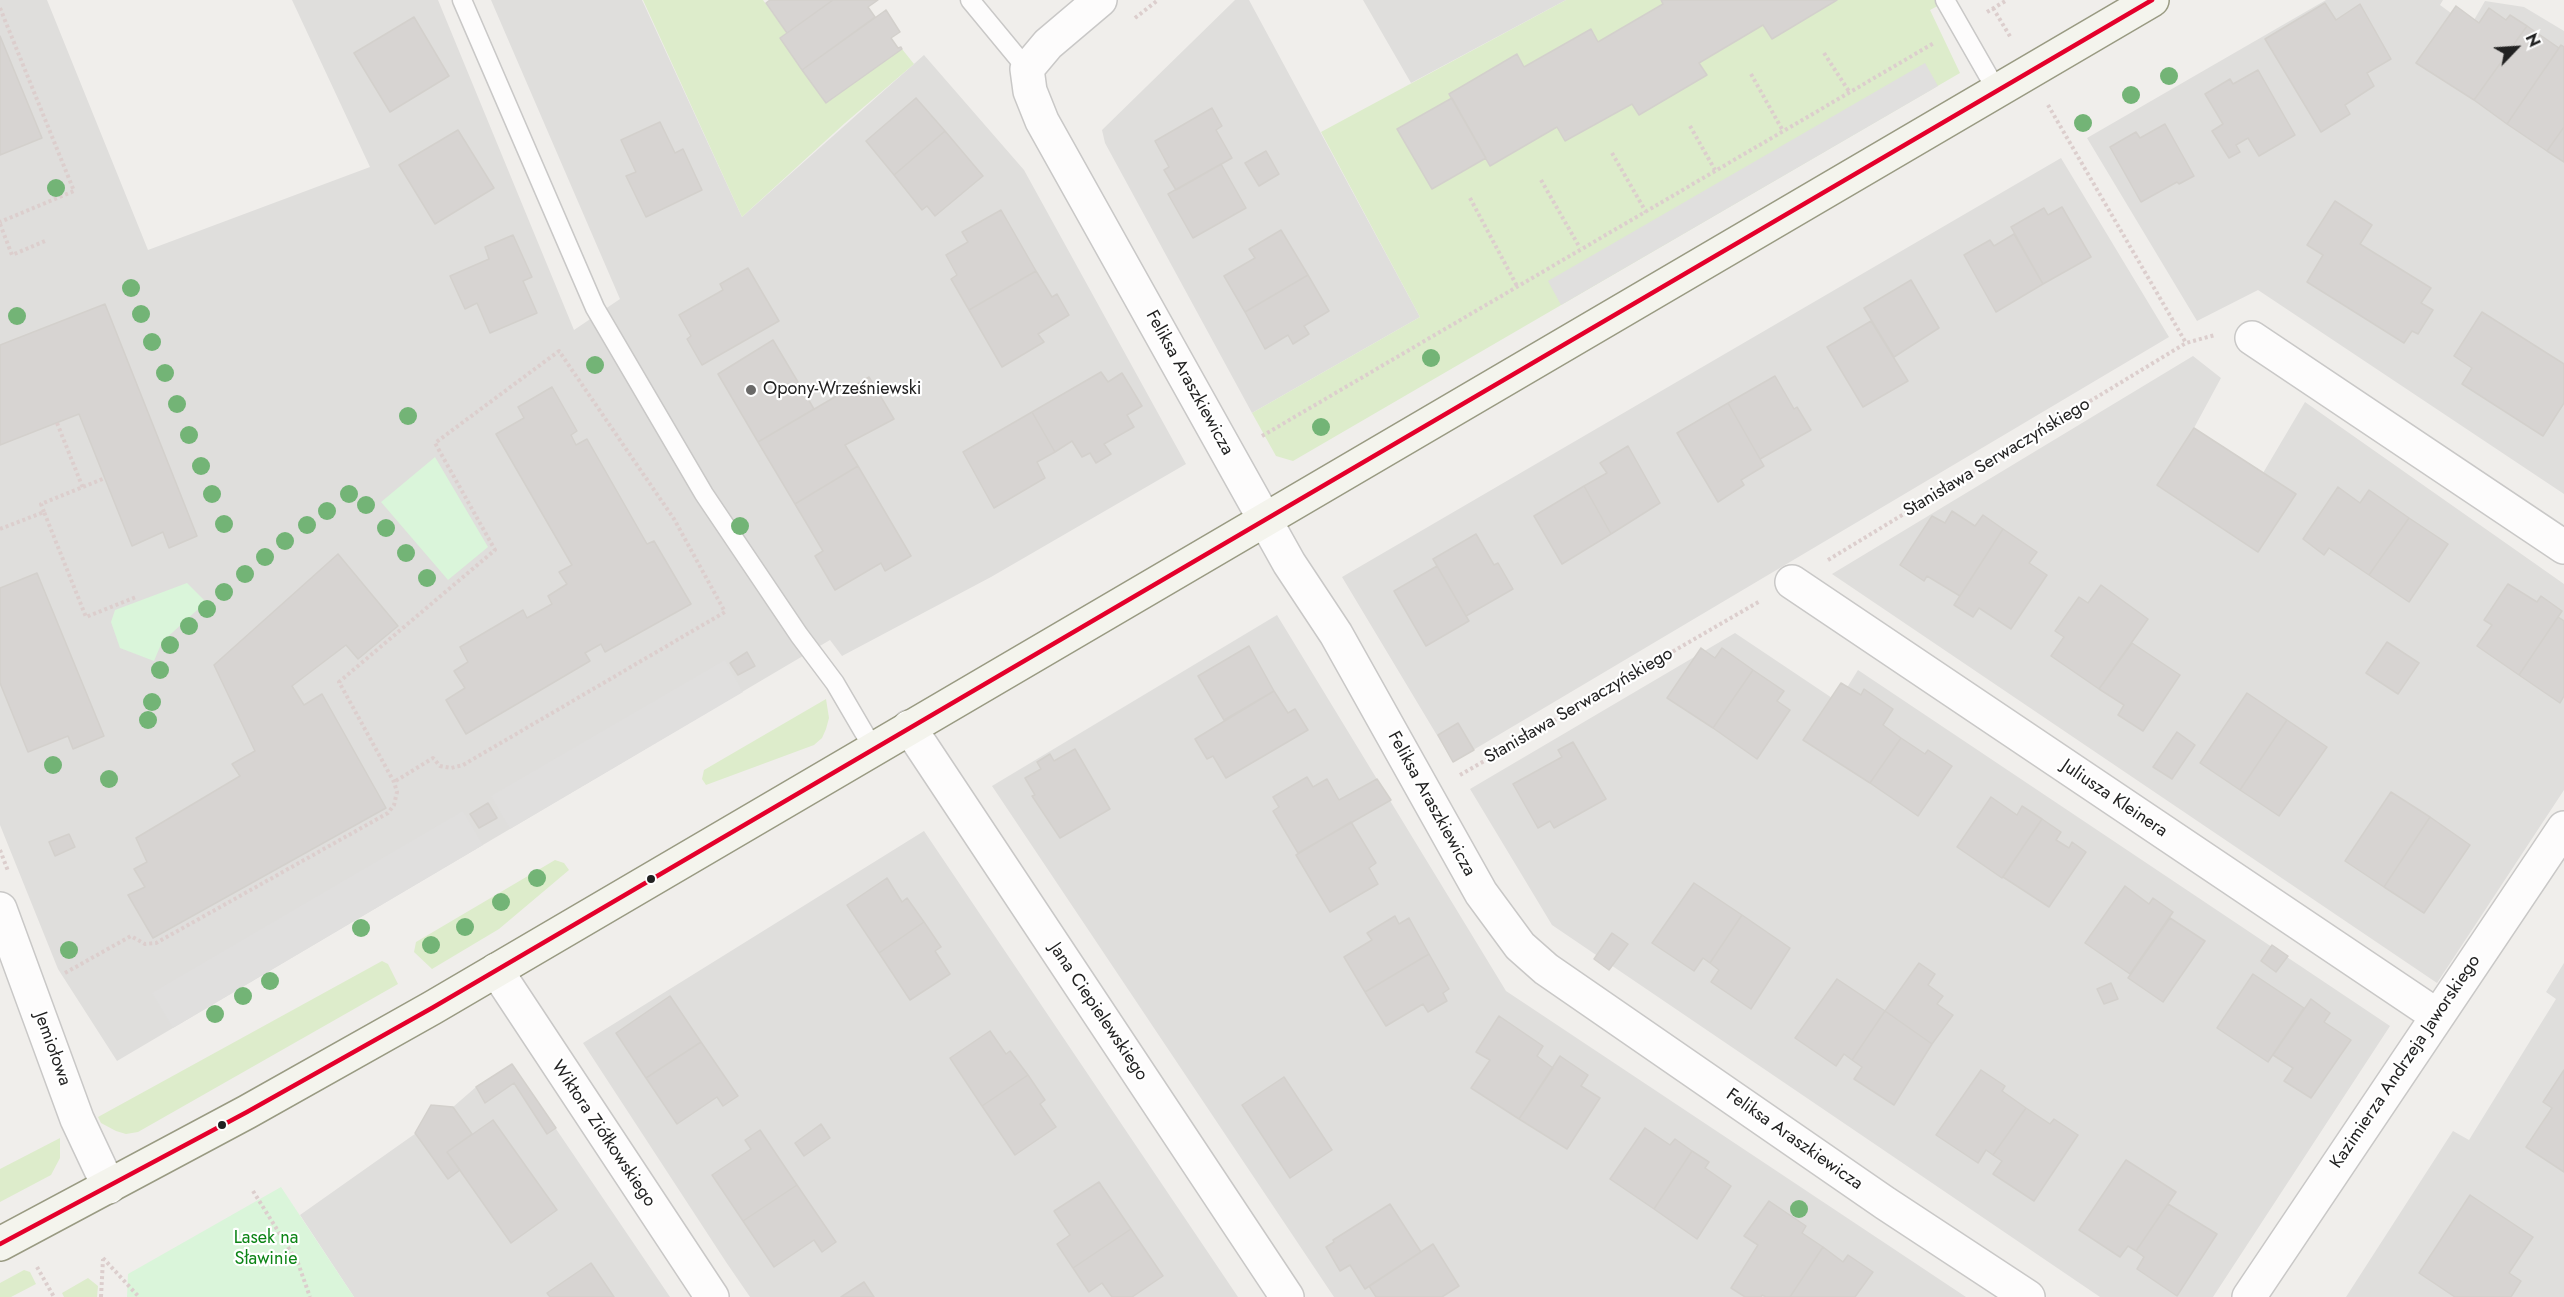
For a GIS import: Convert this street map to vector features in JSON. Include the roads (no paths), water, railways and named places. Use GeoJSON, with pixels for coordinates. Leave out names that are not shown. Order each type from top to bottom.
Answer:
{"type":"FeatureCollection","features":[{"type":"Feature","properties":{"kind":"street"},"geometry":{"type":"LineString","coordinates":[[1027,69],[1048,44],[1100,0]]}},
{"type":"Feature","properties":{"kind":"street"},"geometry":{"type":"LineString","coordinates":[[0,1244],[276,1097],[496,970],[2152,0]]}},
{"type":"Feature","properties":{"kind":"street","name":"Feliksa Araszkiewicza"},"geometry":{"type":"LineString","coordinates":[[1027,69],[1030,91],[1042,121],[1289,563],[1335,634],[1481,893],[1520,945],[1546,969],[1885,1203],[2028,1297]]}},
{"type":"Feature","properties":{"kind":"street"},"geometry":{"type":"LineString","coordinates":[[2252,338],[2564,547]]}},
{"type":"Feature","properties":{"kind":"street","name":"Juliusza Kleinera"},"geometry":{"type":"LineString","coordinates":[[1792,582],[2436,1015]]}},
{"type":"Feature","properties":{"kind":"street","name":"Jana Ciepielewskiego"},"geometry":{"type":"LineString","coordinates":[[909,727],[1287,1297]]}},
{"type":"Feature","properties":{"kind":"street","name":"Kazimierza Andrzeja Jaworskiego"},"geometry":{"type":"LineString","coordinates":[[2248,1297],[2564,828]]}},
{"type":"Feature","properties":{"kind":"street","name":"Jemiołowa"},"geometry":{"type":"LineString","coordinates":[[0,909],[77,1119],[109,1187]]}},
{"type":"Feature","properties":{"kind":"street","name":"Wiktora Ziółkowskiego"},"geometry":{"type":"LineString","coordinates":[[496,970],[712,1297]]}},
{"type":"Feature","properties":{"kind":"lane"},"geometry":{"type":"LineString","coordinates":[[462,0],[595,308],[704,494],[799,635],[835,683],[873,748]]}},
{"type":"Feature","properties":{"kind":"lane"},"geometry":{"type":"LineString","coordinates":[[970,0],[1027,69]]}},
{"type":"Feature","properties":{"kind":"lane"},"geometry":{"type":"LineString","coordinates":[[1945,0],[1997,91]]}},
{"type":"Feature","properties":{"kind":"place","name":"Opony-Wrześniewski"},"geometry":{"type":"Point","coordinates":[751,390]}},
{"type":"Feature","properties":{"kind":"park label","name":"Lasek na Sławinie"},"geometry":{"type":"Point","coordinates":[266,1249]}}]}
